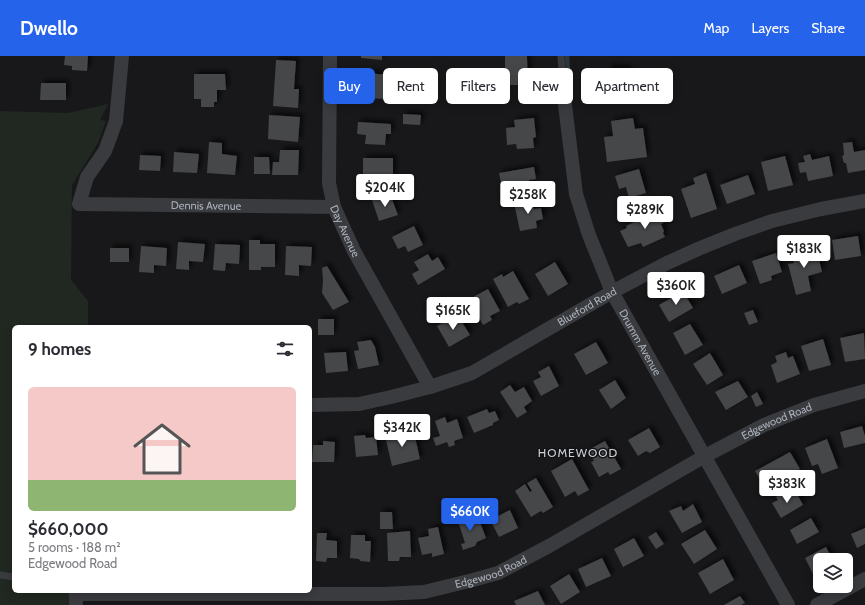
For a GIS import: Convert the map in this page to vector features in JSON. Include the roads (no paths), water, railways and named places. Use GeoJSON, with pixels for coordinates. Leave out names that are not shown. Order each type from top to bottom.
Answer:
{"type":"FeatureCollection","features":[{"type":"Feature","properties":{"kind":"street","name":"Dennis Avenue"},"geometry":{"type":"LineString","coordinates":[[122,56],[116,121],[105,151],[87,178],[79,204],[334,207]]}},
{"type":"Feature","properties":{"kind":"street","name":"Day Avenue"},"geometry":{"type":"LineString","coordinates":[[330,56],[330,183],[334,207],[354,252],[430,387]]}},
{"type":"Feature","properties":{"kind":"street","name":"Drumm Avenue"},"geometry":{"type":"LineString","coordinates":[[565,104],[576,194],[589,235],[612,292],[788,605]]}},
{"type":"Feature","properties":{"kind":"street","name":"Blueford Road"},"geometry":{"type":"LineString","coordinates":[[312,405],[359,404],[430,387],[472,373],[612,292],[667,263],[735,234],[772,221],[821,209],[865,201]]}},
{"type":"Feature","properties":{"kind":"street","name":"Edgewood Road"},"geometry":{"type":"LineString","coordinates":[[74,595],[384,594],[432,590],[498,573],[549,546],[705,456],[768,423],[814,405],[865,391]]}},
{"type":"Feature","properties":{"kind":"street"},"geometry":{"type":"LineString","coordinates":[[817,605],[865,579]]}},
{"type":"Feature","properties":{"kind":"lane","name":"Drumm Avenue"},"geometry":{"type":"LineString","coordinates":[[561,56],[562,68]]}},
{"type":"Feature","properties":{"kind":"lane"},"geometry":{"type":"LineString","coordinates":[[0,575],[12,577]]}},
{"type":"Feature","properties":{"kind":"waterway"},"geometry":{"type":"LineString","coordinates":[[567,56],[568,68]]}},
{"type":"Feature","properties":{"kind":"district","name":"HOMEWOOD"},"geometry":{"type":"Point","coordinates":[578,453]}}]}
